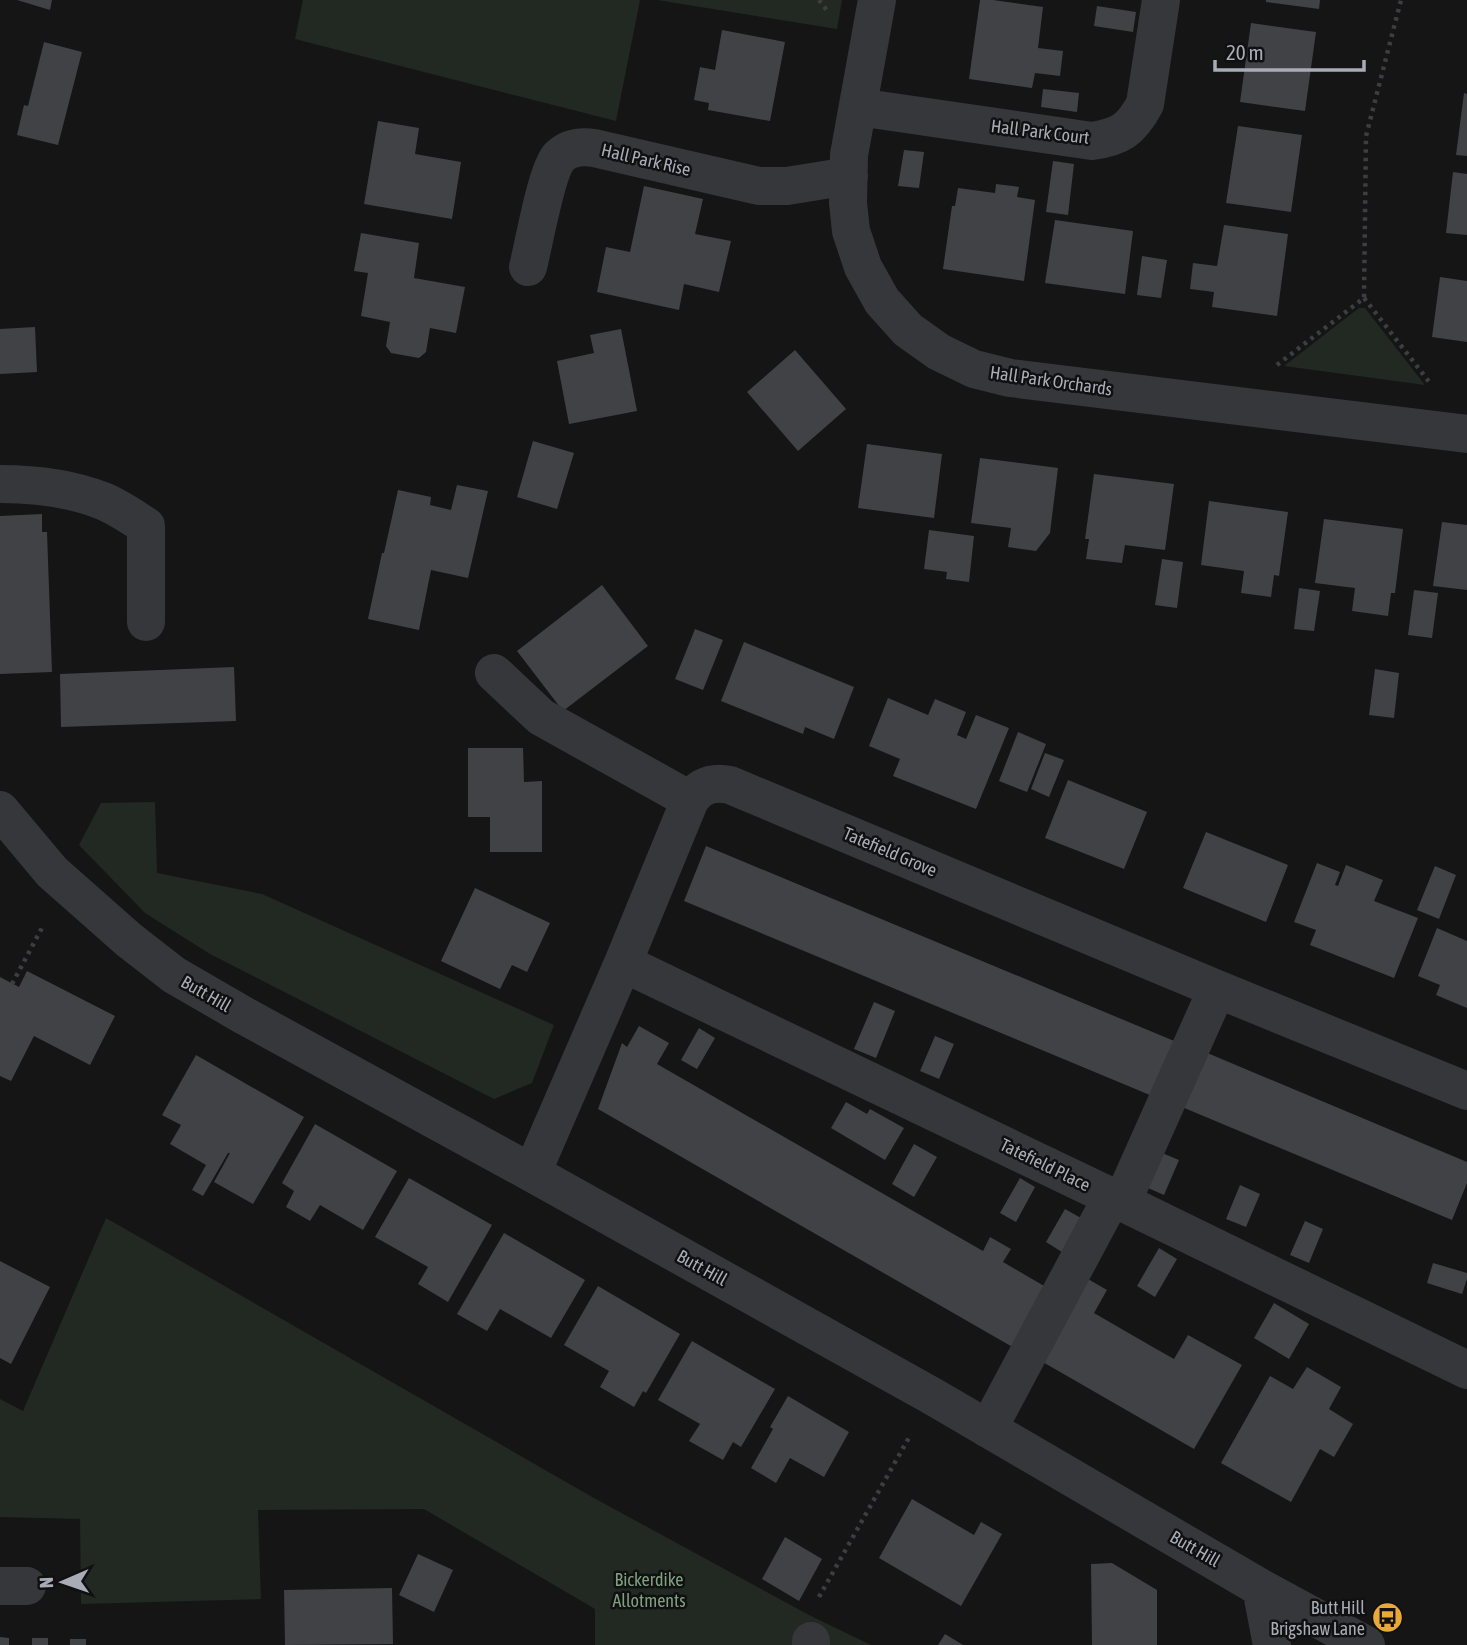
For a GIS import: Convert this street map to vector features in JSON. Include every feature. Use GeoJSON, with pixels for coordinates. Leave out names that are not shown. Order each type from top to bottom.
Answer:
{"type":"FeatureCollection","features":[{"type":"Feature","properties":{"kind":"street","name":"Hall Park Orchards"},"geometry":{"type":"LineString","coordinates":[[877,0],[849,155],[848,203],[851,231],[863,267],[882,300],[908,330],[939,352],[974,369],[1010,378],[1467,435]]}},
{"type":"Feature","properties":{"kind":"street","name":"Hall Park Court"},"geometry":{"type":"LineString","coordinates":[[858,107],[1092,141],[1108,139],[1124,131],[1137,119],[1144,104],[1161,0]]}},
{"type":"Feature","properties":{"kind":"street","name":"Hall Park Rise"},"geometry":{"type":"LineString","coordinates":[[528,267],[553,166],[575,147],[594,148],[759,186],[787,186],[849,176]]}},
{"type":"Feature","properties":{"kind":"street"},"geometry":{"type":"LineString","coordinates":[[0,484],[31,484],[68,490],[104,501],[146,526],[146,622]]}},
{"type":"Feature","properties":{"kind":"street"},"geometry":{"type":"LineString","coordinates":[[494,673],[541,717],[690,800],[532,1173]]}},
{"type":"Feature","properties":{"kind":"street","name":"Tatefield Grove"},"geometry":{"type":"LineString","coordinates":[[690,800],[702,787],[720,783],[730,785],[1467,1091]]}},
{"type":"Feature","properties":{"kind":"street","name":"Butt Hill"},"geometry":{"type":"LineString","coordinates":[[0,810],[52,872],[129,940],[174,975],[932,1396],[1261,1588],[1366,1645]]}},
{"type":"Feature","properties":{"kind":"street","name":"Tatefield Place"},"geometry":{"type":"LineString","coordinates":[[623,963],[1467,1370]]}},
{"type":"Feature","properties":{"kind":"street"},"geometry":{"type":"LineString","coordinates":[[988,1429],[1117,1199],[1217,989]]}},
{"type":"Feature","properties":{"kind":"street"},"geometry":{"type":"LineString","coordinates":[[1261,1588],[1272,1645]]}},
{"type":"Feature","properties":{"kind":"path"},"geometry":{"type":"LineString","coordinates":[[1401,0],[1366,136],[1364,298],[1433,386]]}},
{"type":"Feature","properties":{"kind":"path"},"geometry":{"type":"LineString","coordinates":[[1226,404],[1364,298]]}},
{"type":"Feature","properties":{"kind":"path"},"geometry":{"type":"LineString","coordinates":[[12,984],[46,919]]}},
{"type":"Feature","properties":{"kind":"path"},"geometry":{"type":"LineString","coordinates":[[811,1643],[809,1615],[932,1396]]}},
{"type":"Feature","properties":{"kind":"green space"},"geometry":{"type":"Polygon","coordinates":[[[303,0],[640,0],[616,121],[295,39],[303,0]]]}},
{"type":"Feature","properties":{"kind":"green space"},"geometry":{"type":"Polygon","coordinates":[[[657,0],[842,0],[837,29],[657,0]]]}},
{"type":"Feature","properties":{"kind":"green space"},"geometry":{"type":"Polygon","coordinates":[[[1359,308],[1365,308],[1425,385],[1284,366],[1359,308]]]}},
{"type":"Feature","properties":{"kind":"green space"},"geometry":{"type":"Polygon","coordinates":[[[155,802],[157,873],[262,894],[554,1025],[532,1083],[494,1099],[210,954],[145,913],[79,845],[101,803],[155,802]]]}},
{"type":"Feature","properties":{"kind":"green space","name":"Bickerdike Allotments"},"geometry":{"type":"Polygon","coordinates":[[[106,1218],[594,1498],[809,1615],[871,1645],[595,1645],[595,1609],[424,1509],[258,1510],[261,1599],[81,1604],[80,1519],[0,1517],[0,1399],[23,1411],[106,1218]]]}},
{"type":"Feature","properties":{"kind":"building"},"geometry":{"type":"Polygon","coordinates":[[[17,0],[52,0],[50,10],[17,0]]]}},
{"type":"Feature","properties":{"kind":"building"},"geometry":{"type":"Polygon","coordinates":[[[980,0],[1043,7],[1038,48],[1063,51],[1060,76],[1035,73],[1032,88],[969,79],[980,0]]]}},
{"type":"Feature","properties":{"kind":"building"},"geometry":{"type":"Polygon","coordinates":[[[1266,0],[1320,0],[1319,9],[1266,0]]]}},
{"type":"Feature","properties":{"kind":"building"},"geometry":{"type":"Polygon","coordinates":[[[1097,6],[1136,12],[1133,32],[1094,26],[1097,6]]]}},
{"type":"Feature","properties":{"kind":"building"},"geometry":{"type":"Polygon","coordinates":[[[1251,23],[1316,32],[1305,111],[1240,102],[1251,23]]]}},
{"type":"Feature","properties":{"kind":"building"},"geometry":{"type":"Polygon","coordinates":[[[722,30],[785,42],[770,121],[708,110],[709,103],[694,100],[700,67],[715,70],[722,30]]]}},
{"type":"Feature","properties":{"kind":"building"},"geometry":{"type":"Polygon","coordinates":[[[44,42],[82,52],[58,145],[17,135],[24,105],[28,106],[44,42]]]}},
{"type":"Feature","properties":{"kind":"building"},"geometry":{"type":"Polygon","coordinates":[[[1043,89],[1079,93],[1077,112],[1041,107],[1043,89]]]}},
{"type":"Feature","properties":{"kind":"building"},"geometry":{"type":"Polygon","coordinates":[[[1464,93],[1467,94],[1467,156],[1456,155],[1464,93]]]}},
{"type":"Feature","properties":{"kind":"building"},"geometry":{"type":"Polygon","coordinates":[[[378,121],[419,128],[415,154],[461,162],[452,219],[364,204],[378,121]]]}},
{"type":"Feature","properties":{"kind":"building"},"geometry":{"type":"Polygon","coordinates":[[[1238,126],[1302,135],[1291,212],[1226,203],[1238,126]]]}},
{"type":"Feature","properties":{"kind":"building"},"geometry":{"type":"Polygon","coordinates":[[[904,150],[924,152],[919,188],[898,186],[904,150]]]}},
{"type":"Feature","properties":{"kind":"building"},"geometry":{"type":"Polygon","coordinates":[[[1053,161],[1074,164],[1068,215],[1046,212],[1053,161]]]}},
{"type":"Feature","properties":{"kind":"building"},"geometry":{"type":"Polygon","coordinates":[[[1453,172],[1467,174],[1467,235],[1446,233],[1453,172]]]}},
{"type":"Feature","properties":{"kind":"building"},"geometry":{"type":"Polygon","coordinates":[[[996,184],[1019,187],[1017,197],[1035,200],[1024,281],[943,269],[952,206],[955,206],[958,188],[995,193],[996,184]]]}},
{"type":"Feature","properties":{"kind":"building"},"geometry":{"type":"Polygon","coordinates":[[[644,186],[703,199],[695,234],[731,241],[719,292],[684,284],[679,310],[597,292],[606,247],[630,252],[644,186]]]}},
{"type":"Feature","properties":{"kind":"building"},"geometry":{"type":"Polygon","coordinates":[[[1055,220],[1133,231],[1125,294],[1045,283],[1055,220]]]}},
{"type":"Feature","properties":{"kind":"building"},"geometry":{"type":"Polygon","coordinates":[[[1224,225],[1288,234],[1277,316],[1212,307],[1214,292],[1190,289],[1193,263],[1217,266],[1224,225]]]}},
{"type":"Feature","properties":{"kind":"building"},"geometry":{"type":"Polygon","coordinates":[[[361,233],[419,243],[414,278],[465,287],[456,333],[430,328],[426,352],[419,358],[391,353],[386,346],[390,322],[361,316],[368,273],[354,271],[361,233]]]}},
{"type":"Feature","properties":{"kind":"building"},"geometry":{"type":"Polygon","coordinates":[[[1142,256],[1167,260],[1161,298],[1137,295],[1142,256]]]}},
{"type":"Feature","properties":{"kind":"building"},"geometry":{"type":"Polygon","coordinates":[[[1440,277],[1467,281],[1467,342],[1432,337],[1440,277]]]}},
{"type":"Feature","properties":{"kind":"building"},"geometry":{"type":"Polygon","coordinates":[[[35,327],[37,372],[0,374],[0,329],[35,327]]]}},
{"type":"Feature","properties":{"kind":"building"},"geometry":{"type":"Polygon","coordinates":[[[621,329],[637,411],[569,424],[557,361],[594,353],[590,335],[621,329]]]}},
{"type":"Feature","properties":{"kind":"building"},"geometry":{"type":"Polygon","coordinates":[[[795,350],[846,409],[798,451],[747,392],[795,350]]]}},
{"type":"Feature","properties":{"kind":"building"},"geometry":{"type":"Polygon","coordinates":[[[533,441],[574,453],[557,509],[517,497],[533,441]]]}},
{"type":"Feature","properties":{"kind":"building"},"geometry":{"type":"Polygon","coordinates":[[[867,444],[942,454],[934,518],[858,508],[867,444]]]}},
{"type":"Feature","properties":{"kind":"building"},"geometry":{"type":"Polygon","coordinates":[[[980,458],[1058,468],[1050,533],[1036,551],[1008,547],[1011,528],[971,523],[980,458]]]}},
{"type":"Feature","properties":{"kind":"building"},"geometry":{"type":"Polygon","coordinates":[[[1094,474],[1174,484],[1165,550],[1125,545],[1122,563],[1086,559],[1089,539],[1085,539],[1094,474]]]}},
{"type":"Feature","properties":{"kind":"building"},"geometry":{"type":"Polygon","coordinates":[[[457,485],[488,491],[468,578],[431,570],[419,630],[368,619],[398,490],[431,497],[430,505],[451,510],[457,485]]]}},
{"type":"Feature","properties":{"kind":"building"},"geometry":{"type":"Polygon","coordinates":[[[1209,501],[1288,512],[1279,576],[1274,575],[1271,597],[1241,593],[1244,571],[1201,565],[1209,501]]]}},
{"type":"Feature","properties":{"kind":"building"},"geometry":{"type":"Polygon","coordinates":[[[42,514],[42,532],[47,532],[52,672],[0,674],[0,516],[42,514]]]}},
{"type":"Feature","properties":{"kind":"building"},"geometry":{"type":"Polygon","coordinates":[[[1324,519],[1403,529],[1395,593],[1391,593],[1388,616],[1352,611],[1355,588],[1315,583],[1324,519]]]}},
{"type":"Feature","properties":{"kind":"building"},"geometry":{"type":"Polygon","coordinates":[[[1442,522],[1467,525],[1467,590],[1433,586],[1442,522]]]}},
{"type":"Feature","properties":{"kind":"building"},"geometry":{"type":"Polygon","coordinates":[[[929,530],[974,536],[969,582],[946,579],[947,572],[924,569],[929,530]]]}},
{"type":"Feature","properties":{"kind":"building"},"geometry":{"type":"Polygon","coordinates":[[[1162,559],[1183,562],[1177,608],[1155,605],[1162,559]]]}},
{"type":"Feature","properties":{"kind":"building"},"geometry":{"type":"Polygon","coordinates":[[[602,585],[648,646],[563,711],[517,651],[602,585]]]}},
{"type":"Feature","properties":{"kind":"building"},"geometry":{"type":"Polygon","coordinates":[[[1299,588],[1320,591],[1314,631],[1294,629],[1299,588]]]}},
{"type":"Feature","properties":{"kind":"building"},"geometry":{"type":"Polygon","coordinates":[[[1414,590],[1438,593],[1432,638],[1408,635],[1414,590]]]}},
{"type":"Feature","properties":{"kind":"building"},"geometry":{"type":"Polygon","coordinates":[[[695,629],[723,640],[703,690],[675,679],[695,629]]]}},
{"type":"Feature","properties":{"kind":"building"},"geometry":{"type":"Polygon","coordinates":[[[744,642],[854,687],[834,739],[805,727],[803,734],[721,701],[744,642]]]}},
{"type":"Feature","properties":{"kind":"building"},"geometry":{"type":"Polygon","coordinates":[[[234,667],[236,721],[61,727],[60,674],[234,667]]]}},
{"type":"Feature","properties":{"kind":"building"},"geometry":{"type":"Polygon","coordinates":[[[1375,669],[1399,673],[1394,718],[1369,715],[1375,669]]]}},
{"type":"Feature","properties":{"kind":"building"},"geometry":{"type":"Polygon","coordinates":[[[888,698],[928,715],[935,699],[966,712],[957,735],[966,739],[976,715],[1009,728],[976,809],[893,776],[900,759],[869,746],[888,698]]]}},
{"type":"Feature","properties":{"kind":"building"},"geometry":{"type":"Polygon","coordinates":[[[1018,732],[1046,744],[1027,792],[999,781],[1018,732]]]}},
{"type":"Feature","properties":{"kind":"building"},"geometry":{"type":"Polygon","coordinates":[[[468,748],[523,748],[524,782],[542,781],[542,852],[490,852],[490,817],[468,817],[468,748]]]}},
{"type":"Feature","properties":{"kind":"building"},"geometry":{"type":"Polygon","coordinates":[[[1045,753],[1064,760],[1049,797],[1031,789],[1045,753]]]}},
{"type":"Feature","properties":{"kind":"building"},"geometry":{"type":"Polygon","coordinates":[[[1068,780],[1147,812],[1124,869],[1045,838],[1068,780]]]}},
{"type":"Feature","properties":{"kind":"building"},"geometry":{"type":"Polygon","coordinates":[[[1206,832],[1288,865],[1266,922],[1183,888],[1206,832]]]}},
{"type":"Feature","properties":{"kind":"building"},"geometry":{"type":"Polygon","coordinates":[[[706,846],[1179,1043],[1157,1098],[684,901],[706,846]]]}},
{"type":"Feature","properties":{"kind":"building"},"geometry":{"type":"Polygon","coordinates":[[[1317,863],[1340,872],[1335,885],[1338,886],[1346,865],[1383,880],[1374,901],[1418,918],[1394,978],[1310,945],[1316,930],[1294,922],[1317,863]]]}},
{"type":"Feature","properties":{"kind":"building"},"geometry":{"type":"Polygon","coordinates":[[[1435,866],[1456,875],[1439,919],[1417,910],[1435,866]]]}},
{"type":"Feature","properties":{"kind":"building"},"geometry":{"type":"Polygon","coordinates":[[[475,888],[550,923],[527,972],[512,965],[500,989],[441,961],[475,888]]]}},
{"type":"Feature","properties":{"kind":"building"},"geometry":{"type":"Polygon","coordinates":[[[1437,928],[1467,941],[1467,1008],[1436,995],[1440,985],[1418,976],[1437,928]]]}},
{"type":"Feature","properties":{"kind":"building"},"geometry":{"type":"Polygon","coordinates":[[[27,971],[115,1016],[90,1065],[34,1036],[11,1081],[0,1076],[0,977],[19,987],[27,971]]]}},
{"type":"Feature","properties":{"kind":"building"},"geometry":{"type":"Polygon","coordinates":[[[874,1002],[895,1011],[876,1058],[854,1049],[874,1002]]]}},
{"type":"Feature","properties":{"kind":"building"},"geometry":{"type":"Polygon","coordinates":[[[639,1026],[669,1043],[657,1064],[983,1251],[990,1237],[1011,1249],[1003,1262],[1051,1290],[1016,1349],[598,1109],[622,1043],[627,1047],[639,1026]]]}},
{"type":"Feature","properties":{"kind":"building"},"geometry":{"type":"Polygon","coordinates":[[[699,1028],[715,1038],[697,1069],[681,1060],[699,1028]]]}},
{"type":"Feature","properties":{"kind":"building"},"geometry":{"type":"Polygon","coordinates":[[[935,1036],[954,1044],[939,1079],[920,1071],[935,1036]]]}},
{"type":"Feature","properties":{"kind":"building"},"geometry":{"type":"Polygon","coordinates":[[[1205,1052],[1467,1162],[1467,1183],[1452,1220],[1182,1107],[1205,1052]]]}},
{"type":"Feature","properties":{"kind":"building"},"geometry":{"type":"Polygon","coordinates":[[[196,1055],[304,1117],[253,1204],[214,1182],[230,1153],[203,1196],[192,1190],[206,1165],[170,1144],[181,1125],[162,1115],[196,1055]]]}},
{"type":"Feature","properties":{"kind":"building"},"geometry":{"type":"Polygon","coordinates":[[[846,1102],[867,1114],[870,1109],[904,1128],[885,1160],[831,1128],[846,1102]]]}},
{"type":"Feature","properties":{"kind":"building"},"geometry":{"type":"Polygon","coordinates":[[[315,1124],[397,1171],[363,1230],[320,1205],[310,1221],[286,1207],[294,1191],[282,1183],[315,1124]]]}},
{"type":"Feature","properties":{"kind":"building"},"geometry":{"type":"Polygon","coordinates":[[[914,1144],[937,1157],[914,1197],[892,1184],[914,1144]]]}},
{"type":"Feature","properties":{"kind":"building"},"geometry":{"type":"Polygon","coordinates":[[[1162,1153],[1179,1160],[1164,1195],[1148,1188],[1162,1153]]]}},
{"type":"Feature","properties":{"kind":"building"},"geometry":{"type":"Polygon","coordinates":[[[409,1178],[492,1225],[448,1302],[418,1284],[428,1267],[375,1237],[409,1178]]]}},
{"type":"Feature","properties":{"kind":"building"},"geometry":{"type":"Polygon","coordinates":[[[1020,1178],[1035,1187],[1016,1222],[1000,1213],[1020,1178]]]}},
{"type":"Feature","properties":{"kind":"building"},"geometry":{"type":"Polygon","coordinates":[[[1240,1185],[1260,1194],[1246,1227],[1226,1219],[1240,1185]]]}},
{"type":"Feature","properties":{"kind":"building"},"geometry":{"type":"Polygon","coordinates":[[[1065,1209],[1081,1218],[1062,1252],[1046,1242],[1065,1209]]]}},
{"type":"Feature","properties":{"kind":"building"},"geometry":{"type":"Polygon","coordinates":[[[1305,1221],[1323,1229],[1309,1263],[1290,1255],[1305,1221]]]}},
{"type":"Feature","properties":{"kind":"building"},"geometry":{"type":"Polygon","coordinates":[[[504,1233],[585,1280],[551,1338],[500,1309],[487,1331],[457,1314],[504,1233]]]}},
{"type":"Feature","properties":{"kind":"building"},"geometry":{"type":"Polygon","coordinates":[[[1159,1248],[1177,1259],[1155,1297],[1137,1286],[1159,1248]]]}},
{"type":"Feature","properties":{"kind":"building"},"geometry":{"type":"Polygon","coordinates":[[[0,1261],[50,1287],[11,1364],[0,1358],[0,1261]]]}},
{"type":"Feature","properties":{"kind":"building"},"geometry":{"type":"Polygon","coordinates":[[[1433,1263],[1467,1273],[1462,1294],[1427,1283],[1433,1263]]]}},
{"type":"Feature","properties":{"kind":"building"},"geometry":{"type":"Polygon","coordinates":[[[1088,1279],[1107,1290],[1094,1313],[1174,1359],[1188,1335],[1242,1365],[1194,1449],[1041,1361],[1088,1279]]]}},
{"type":"Feature","properties":{"kind":"building"},"geometry":{"type":"Polygon","coordinates":[[[598,1286],[680,1334],[646,1393],[643,1391],[634,1407],[600,1387],[609,1371],[564,1345],[598,1286]]]}},
{"type":"Feature","properties":{"kind":"building"},"geometry":{"type":"Polygon","coordinates":[[[1274,1303],[1309,1324],[1289,1359],[1254,1338],[1274,1303]]]}},
{"type":"Feature","properties":{"kind":"building"},"geometry":{"type":"Polygon","coordinates":[[[692,1341],[775,1389],[741,1447],[733,1442],[723,1460],[689,1441],[700,1424],[658,1400],[692,1341]]]}},
{"type":"Feature","properties":{"kind":"building"},"geometry":{"type":"Polygon","coordinates":[[[1307,1367],[1341,1387],[1329,1409],[1353,1424],[1334,1457],[1320,1449],[1291,1502],[1221,1463],[1270,1376],[1293,1389],[1307,1367]]]}},
{"type":"Feature","properties":{"kind":"building"},"geometry":{"type":"Polygon","coordinates":[[[788,1396],[849,1432],[824,1477],[790,1458],[776,1483],[751,1468],[788,1396]]]}},
{"type":"Feature","properties":{"kind":"building"},"geometry":{"type":"Polygon","coordinates":[[[912,1499],[974,1535],[981,1522],[1002,1534],[961,1606],[879,1558],[912,1499]]]}},
{"type":"Feature","properties":{"kind":"building"},"geometry":{"type":"Polygon","coordinates":[[[785,1537],[822,1559],[799,1601],[762,1579],[785,1537]]]}},
{"type":"Feature","properties":{"kind":"building"},"geometry":{"type":"Polygon","coordinates":[[[418,1554],[453,1570],[434,1612],[399,1595],[418,1554]]]}},
{"type":"Feature","properties":{"kind":"building"},"geometry":{"type":"Polygon","coordinates":[[[1112,1563],[1157,1590],[1157,1645],[1092,1645],[1091,1564],[1112,1563]]]}},
{"type":"Feature","properties":{"kind":"building"},"geometry":{"type":"Polygon","coordinates":[[[392,1588],[393,1644],[285,1645],[284,1590],[392,1588]]]}},
{"type":"Feature","properties":{"kind":"building"},"geometry":{"type":"Polygon","coordinates":[[[945,1634],[963,1645],[938,1645],[945,1634]]]}},
{"type":"Feature","properties":{"kind":"building"},"geometry":{"type":"Polygon","coordinates":[[[0,1637],[9,1638],[9,1645],[0,1645],[0,1637]]]}},
{"type":"Feature","properties":{"kind":"building"},"geometry":{"type":"Polygon","coordinates":[[[32,1638],[48,1638],[48,1645],[32,1645],[32,1638]]]}},
{"type":"Feature","properties":{"kind":"building"},"geometry":{"type":"Polygon","coordinates":[[[70,1639],[86,1639],[86,1645],[70,1645],[70,1639]]]}},
{"type":"Feature","properties":{"kind":"place","name":"Butt Hill Brigshaw Lane"},"geometry":{"type":"Point","coordinates":[1388,1618]}}]}
